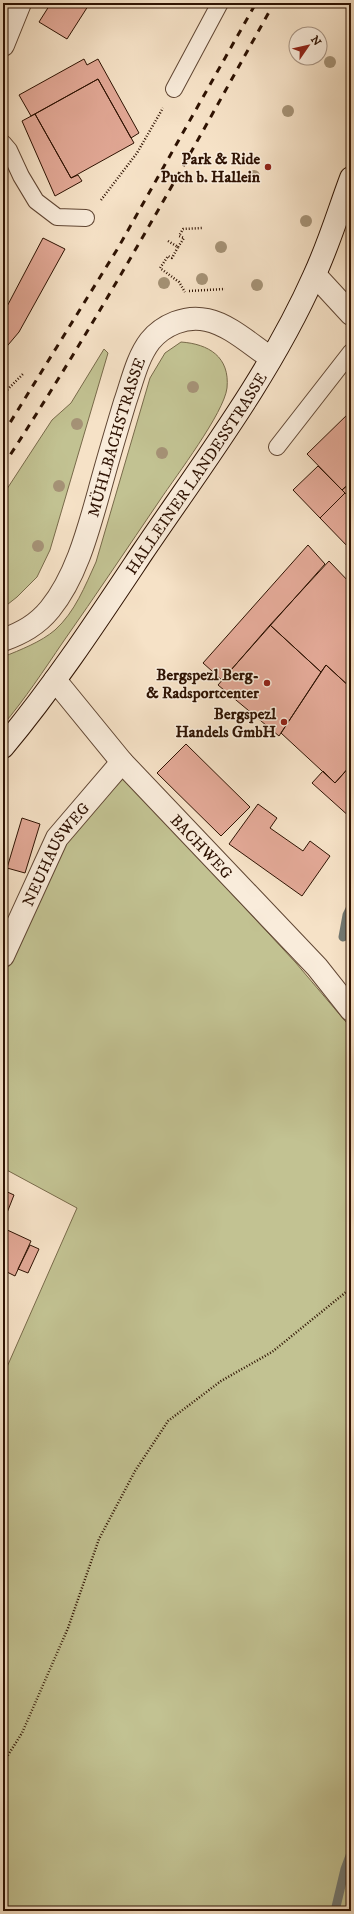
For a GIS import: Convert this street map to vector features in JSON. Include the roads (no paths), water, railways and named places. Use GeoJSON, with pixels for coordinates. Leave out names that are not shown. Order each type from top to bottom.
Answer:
{"type":"FeatureCollection","features":[{"type":"Feature","properties":{"kind":"street"},"geometry":{"type":"LineString","coordinates":[[3,45],[20,3]]}},
{"type":"Feature","properties":{"kind":"street","name":"HALLEINER LANDESSTRASSE"},"geometry":{"type":"LineString","coordinates":[[3,747],[55,680],[223,434],[271,358],[315,275],[351,178]]}},
{"type":"Feature","properties":{"kind":"street"},"geometry":{"type":"LineString","coordinates":[[315,275],[351,314]]}},
{"type":"Feature","properties":{"kind":"street","name":"MÜHLBACHSTRASSE"},"geometry":{"type":"LineString","coordinates":[[3,640],[25,631],[50,609],[71,575],[86,538],[115,433],[138,363],[150,341],[165,327],[181,320],[206,320],[223,325],[271,358]]}},
{"type":"Feature","properties":{"kind":"street","name":"BACHWEG"},"geometry":{"type":"LineString","coordinates":[[55,680],[122,762],[317,967],[351,1010]]}},
{"type":"Feature","properties":{"kind":"street","name":"NEUHAUSWEG"},"geometry":{"type":"LineString","coordinates":[[3,956],[57,838],[122,762]]}},
{"type":"Feature","properties":{"kind":"lane"},"geometry":{"type":"LineString","coordinates":[[174,89],[220,3]]}},
{"type":"Feature","properties":{"kind":"lane"},"geometry":{"type":"LineString","coordinates":[[3,143],[9,150],[21,176],[36,201],[57,217],[86,218]]}},
{"type":"Feature","properties":{"kind":"lane"},"geometry":{"type":"LineString","coordinates":[[277,447],[351,352]]}},
{"type":"Feature","properties":{"kind":"waterway"},"geometry":{"type":"LineString","coordinates":[[343,937],[347,915],[351,907]]}},
{"type":"Feature","properties":{"kind":"waterway"},"geometry":{"type":"LineString","coordinates":[[335,1911],[345,1869],[351,1853]]}},
{"type":"Feature","properties":{"kind":"railway"},"geometry":{"type":"LineString","coordinates":[[3,434],[118,248],[256,3]]}},
{"type":"Feature","properties":{"kind":"railway"},"geometry":{"type":"LineString","coordinates":[[3,466],[109,295],[143,237],[274,3]]}},
{"type":"Feature","properties":{"kind":"place","name":"Park & Ride Puch b. Hallein"},"geometry":{"type":"Point","coordinates":[268,167]}},
{"type":"Feature","properties":{"kind":"place","name":"Bergspezl Berg- & Radsportcenter"},"geometry":{"type":"Point","coordinates":[267,683]}},
{"type":"Feature","properties":{"kind":"place","name":"Bergspezl Handels GmbH"},"geometry":{"type":"Point","coordinates":[284,722]}}]}
